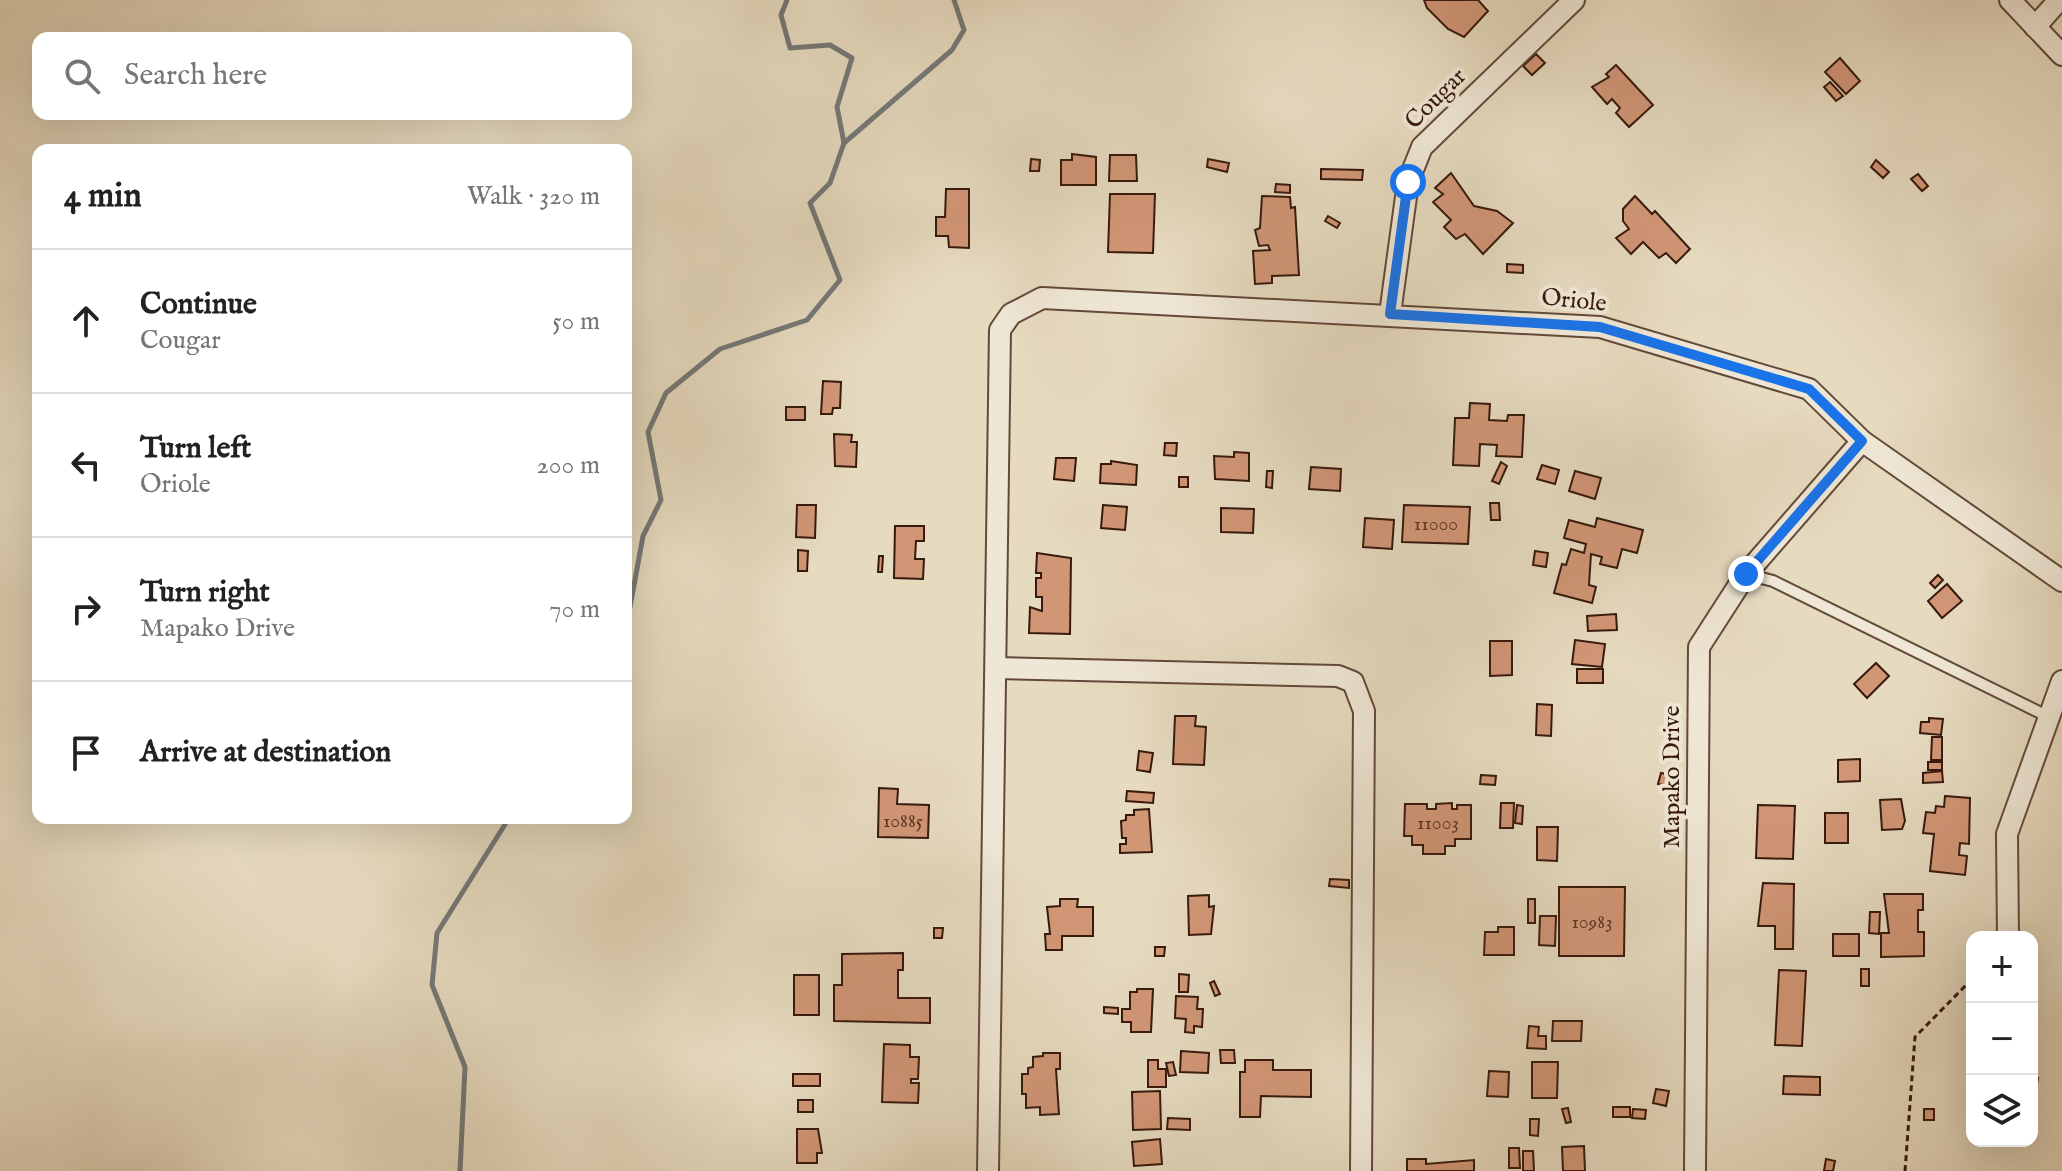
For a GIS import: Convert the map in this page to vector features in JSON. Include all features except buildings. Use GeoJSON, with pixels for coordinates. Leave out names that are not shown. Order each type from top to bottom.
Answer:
{"type":"FeatureCollection","features":[{"type":"Feature","properties":{"kind":"street","name":"Cougar"},"geometry":{"type":"LineString","coordinates":[[1390,314],[1408,182],[1422,147],[1574,0]]}},
{"type":"Feature","properties":{"kind":"street"},"geometry":{"type":"LineString","coordinates":[[2010,0],[2062,55]]}},
{"type":"Feature","properties":{"kind":"street"},"geometry":{"type":"LineString","coordinates":[[2035,27],[2059,0]]}},
{"type":"Feature","properties":{"kind":"street","name":"Oriole"},"geometry":{"type":"LineString","coordinates":[[996,668],[1000,330],[1011,314],[1042,298],[1600,327],[1809,389],[1862,441],[2062,581]]}},
{"type":"Feature","properties":{"kind":"street","name":"Mapako Drive"},"geometry":{"type":"LineString","coordinates":[[1695,1171],[1699,647],[1746,574],[1862,441]]}},
{"type":"Feature","properties":{"kind":"street"},"geometry":{"type":"LineString","coordinates":[[988,1171],[996,668],[1338,676],[1353,682],[1364,711],[1361,1171]]}},
{"type":"Feature","properties":{"kind":"street"},"geometry":{"type":"LineString","coordinates":[[2008,931],[2007,834],[2062,681]]}},
{"type":"Feature","properties":{"kind":"lane"},"geometry":{"type":"LineString","coordinates":[[1746,574],[1773,581],[2049,717]]}},
{"type":"Feature","properties":{"kind":"path"},"geometry":{"type":"LineString","coordinates":[[1905,1171],[1915,1037],[1966,985]]}},
{"type":"Feature","properties":{"kind":"waterway"},"geometry":{"type":"LineString","coordinates":[[632,596],[643,536],[661,500],[648,432],[666,393],[720,349],[807,320],[840,280],[810,203],[830,183],[844,143],[837,107],[852,58],[830,45],[790,48],[781,15],[787,0]]}},
{"type":"Feature","properties":{"kind":"waterway"},"geometry":{"type":"LineString","coordinates":[[844,143],[952,50],[964,30],[954,0]]}},
{"type":"Feature","properties":{"kind":"waterway"},"geometry":{"type":"LineString","coordinates":[[460,1171],[465,1067],[432,985],[437,933],[505,824]]}},
{"type":"Feature","properties":{"kind":"route"},"geometry":{"type":"LineString","coordinates":[[1408,182],[1390,314],[1600,327],[1809,389],[1862,441],[1746,574]]}}]}
